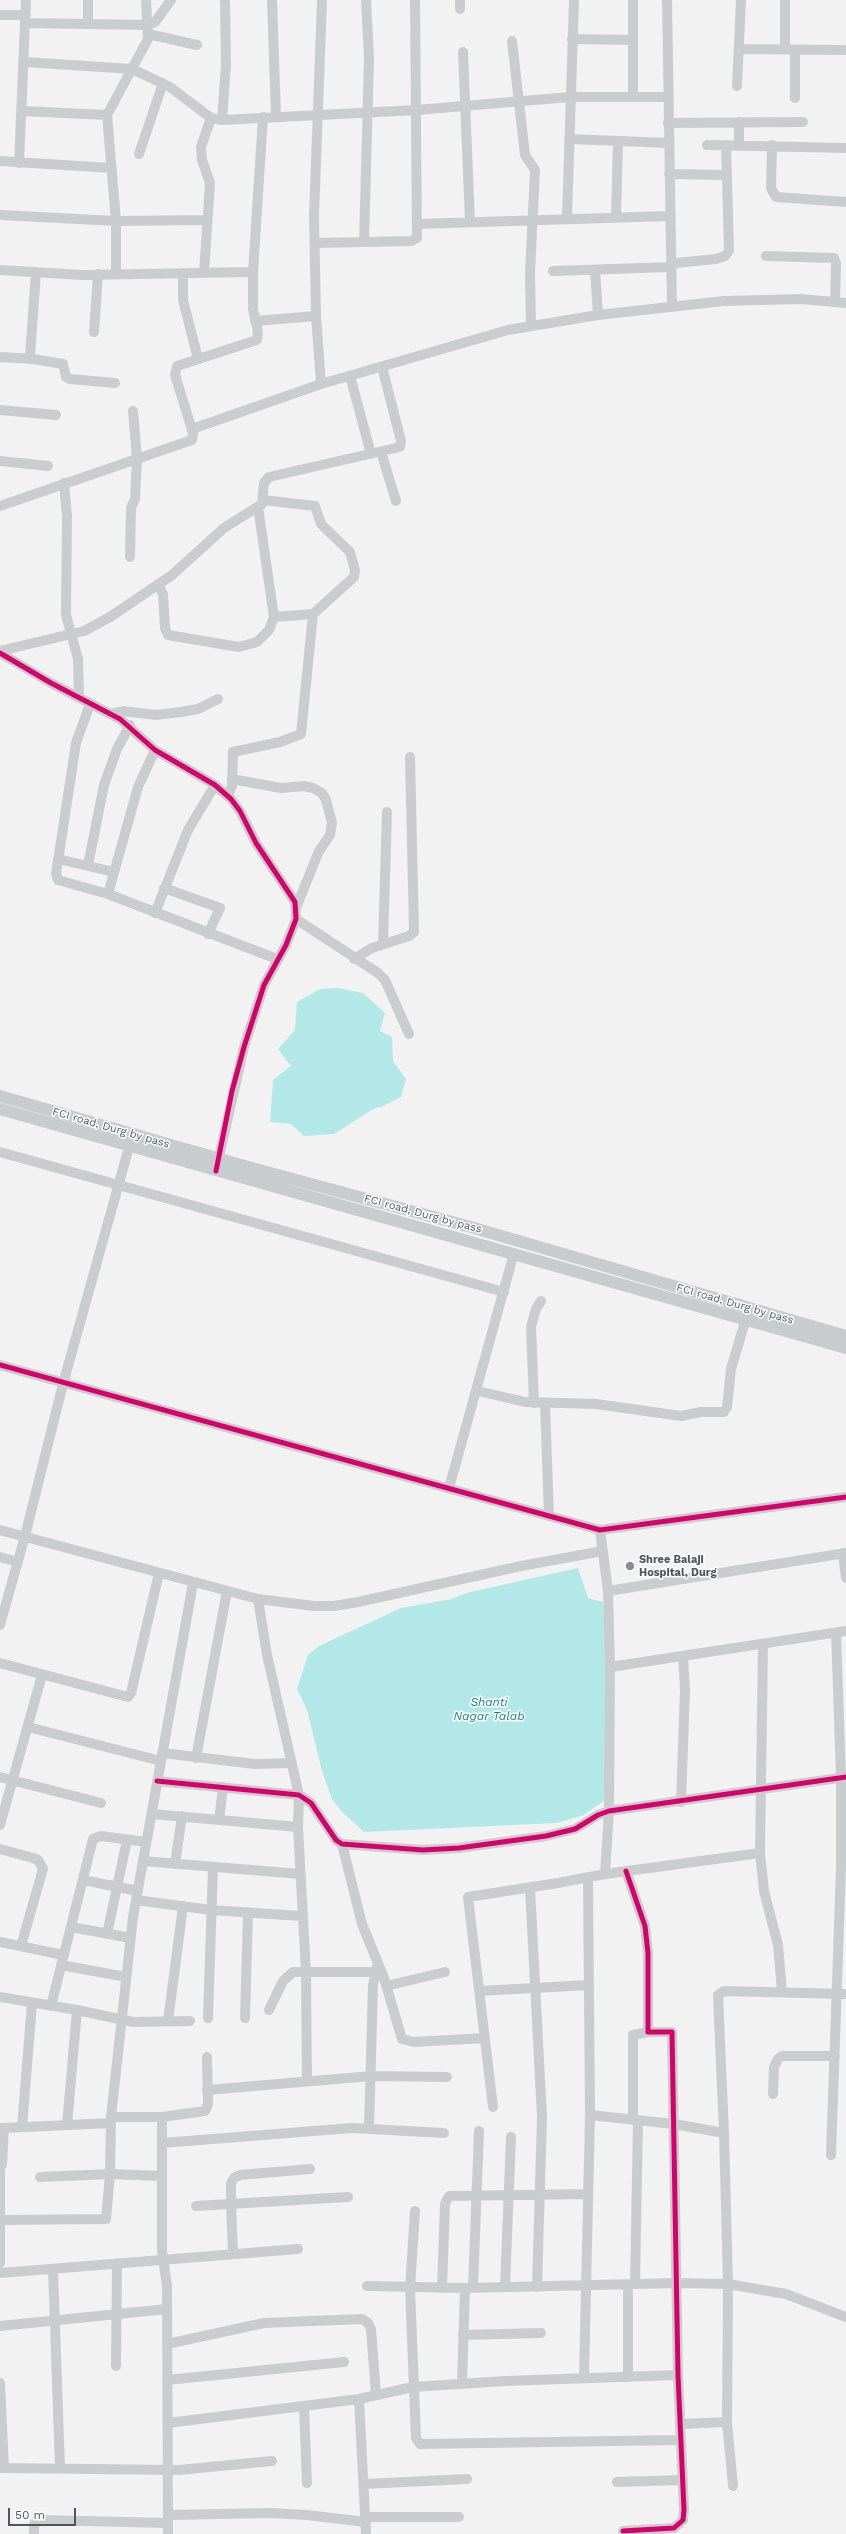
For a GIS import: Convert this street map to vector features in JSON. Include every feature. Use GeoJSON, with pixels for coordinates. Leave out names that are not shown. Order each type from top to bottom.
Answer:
{"type":"FeatureCollection","features":[{"type":"Feature","properties":{"kind":"main road","name":"FCI road, Durg by pass"},"geometry":{"type":"LineString","coordinates":[[0,1096],[218,1158],[467,1226],[846,1336]]}},
{"type":"Feature","properties":{"kind":"main road","name":"FCI road, Durg by pass"},"geometry":{"type":"LineString","coordinates":[[0,1109],[128,1147],[514,1253],[846,1348]]}},
{"type":"Feature","properties":{"kind":"street"},"geometry":{"type":"LineString","coordinates":[[19,163],[25,62],[26,0]]}},
{"type":"Feature","properties":{"kind":"street"},"geometry":{"type":"LineString","coordinates":[[88,0],[88,24]]}},
{"type":"Feature","properties":{"kind":"street"},"geometry":{"type":"LineString","coordinates":[[116,274],[116,221],[107,115],[145,46],[148,29],[146,0]]}},
{"type":"Feature","properties":{"kind":"street"},"geometry":{"type":"LineString","coordinates":[[148,29],[171,0]]}},
{"type":"Feature","properties":{"kind":"street"},"geometry":{"type":"LineString","coordinates":[[222,120],[226,65],[225,0]]}},
{"type":"Feature","properties":{"kind":"street"},"geometry":{"type":"LineString","coordinates":[[272,0],[276,116]]}},
{"type":"Feature","properties":{"kind":"street"},"geometry":{"type":"LineString","coordinates":[[321,384],[316,316],[316,243],[317,115],[322,0]]}},
{"type":"Feature","properties":{"kind":"street"},"geometry":{"type":"LineString","coordinates":[[364,242],[369,58],[366,0]]}},
{"type":"Feature","properties":{"kind":"street"},"geometry":{"type":"LineString","coordinates":[[316,243],[415,240],[418,224],[415,0]]}},
{"type":"Feature","properties":{"kind":"street"},"geometry":{"type":"LineString","coordinates":[[567,218],[574,0]]}},
{"type":"Feature","properties":{"kind":"street"},"geometry":{"type":"LineString","coordinates":[[633,0],[633,97]]}},
{"type":"Feature","properties":{"kind":"street"},"geometry":{"type":"LineString","coordinates":[[667,0],[669,216],[672,306]]}},
{"type":"Feature","properties":{"kind":"street"},"geometry":{"type":"LineString","coordinates":[[737,86],[741,0]]}},
{"type":"Feature","properties":{"kind":"street"},"geometry":{"type":"LineString","coordinates":[[784,49],[785,0]]}},
{"type":"Feature","properties":{"kind":"street"},"geometry":{"type":"LineString","coordinates":[[0,15],[26,19],[148,29],[197,45]]}},
{"type":"Feature","properties":{"kind":"street"},"geometry":{"type":"LineString","coordinates":[[572,39],[633,40]]}},
{"type":"Feature","properties":{"kind":"street"},"geometry":{"type":"LineString","coordinates":[[512,41],[525,155],[535,170],[531,326]]}},
{"type":"Feature","properties":{"kind":"street"},"geometry":{"type":"LineString","coordinates":[[739,49],[846,50]]}},
{"type":"Feature","properties":{"kind":"street"},"geometry":{"type":"LineString","coordinates":[[795,50],[795,98]]}},
{"type":"Feature","properties":{"kind":"street"},"geometry":{"type":"LineString","coordinates":[[463,52],[470,222]]}},
{"type":"Feature","properties":{"kind":"street"},"geometry":{"type":"LineString","coordinates":[[25,62],[132,68],[180,94],[211,118],[222,120],[263,116],[417,110],[519,100],[570,97],[668,97]]}},
{"type":"Feature","properties":{"kind":"street"},"geometry":{"type":"LineString","coordinates":[[139,154],[163,84]]}},
{"type":"Feature","properties":{"kind":"street"},"geometry":{"type":"LineString","coordinates":[[22,111],[107,115]]}},
{"type":"Feature","properties":{"kind":"street"},"geometry":{"type":"LineString","coordinates":[[0,506],[192,440],[192,429],[175,375],[180,364],[254,342],[258,336],[252,309],[263,116]]}},
{"type":"Feature","properties":{"kind":"street"},"geometry":{"type":"LineString","coordinates":[[204,273],[210,183],[202,160],[201,147],[211,118]]}},
{"type":"Feature","properties":{"kind":"street"},"geometry":{"type":"LineString","coordinates":[[739,122],[739,145]]}},
{"type":"Feature","properties":{"kind":"street"},"geometry":{"type":"LineString","coordinates":[[668,123],[802,122]]}},
{"type":"Feature","properties":{"kind":"street"},"geometry":{"type":"LineString","coordinates":[[569,139],[668,143]]}},
{"type":"Feature","properties":{"kind":"street"},"geometry":{"type":"LineString","coordinates":[[616,217],[618,141]]}},
{"type":"Feature","properties":{"kind":"street"},"geometry":{"type":"LineString","coordinates":[[707,145],[772,145],[846,148]]}},
{"type":"Feature","properties":{"kind":"street"},"geometry":{"type":"LineString","coordinates":[[553,271],[670,267],[676,263],[716,259],[729,251],[726,145]]}},
{"type":"Feature","properties":{"kind":"street"},"geometry":{"type":"LineString","coordinates":[[772,145],[771,188],[776,196],[846,202]]}},
{"type":"Feature","properties":{"kind":"street"},"geometry":{"type":"LineString","coordinates":[[0,161],[111,168]]}},
{"type":"Feature","properties":{"kind":"street"},"geometry":{"type":"LineString","coordinates":[[669,174],[726,175]]}},
{"type":"Feature","properties":{"kind":"street"},"geometry":{"type":"LineString","coordinates":[[0,215],[116,221],[207,220]]}},
{"type":"Feature","properties":{"kind":"street"},"geometry":{"type":"LineString","coordinates":[[418,224],[533,219],[669,216]]}},
{"type":"Feature","properties":{"kind":"street"},"geometry":{"type":"LineString","coordinates":[[766,256],[834,258],[836,263],[834,302]]}},
{"type":"Feature","properties":{"kind":"street"},"geometry":{"type":"LineString","coordinates":[[0,270],[98,274],[253,272]]}},
{"type":"Feature","properties":{"kind":"street"},"geometry":{"type":"LineString","coordinates":[[595,270],[598,315]]}},
{"type":"Feature","properties":{"kind":"street"},"geometry":{"type":"LineString","coordinates":[[33,359],[30,352],[36,272]]}},
{"type":"Feature","properties":{"kind":"street"},"geometry":{"type":"LineString","coordinates":[[183,273],[183,300],[198,359]]}},
{"type":"Feature","properties":{"kind":"street"},"geometry":{"type":"LineString","coordinates":[[94,332],[98,274]]}},
{"type":"Feature","properties":{"kind":"street"},"geometry":{"type":"LineString","coordinates":[[192,429],[321,384],[508,330],[598,315],[672,306],[760,300],[846,303]]}},
{"type":"Feature","properties":{"kind":"street"},"geometry":{"type":"LineString","coordinates":[[255,320],[316,316]]}},
{"type":"Feature","properties":{"kind":"street"},"geometry":{"type":"LineString","coordinates":[[0,357],[33,359],[63,364],[66,378],[115,383]]}},
{"type":"Feature","properties":{"kind":"street"},"geometry":{"type":"LineString","coordinates":[[158,584],[163,594],[166,632],[171,636],[220,646],[246,647],[257,642],[269,630],[274,617],[261,503],[264,483],[270,477],[397,449],[401,444],[382,367]]}},
{"type":"Feature","properties":{"kind":"street"},"geometry":{"type":"LineString","coordinates":[[350,376],[376,453],[396,501]]}},
{"type":"Feature","properties":{"kind":"street"},"geometry":{"type":"LineString","coordinates":[[0,410],[56,415]]}},
{"type":"Feature","properties":{"kind":"street"},"geometry":{"type":"LineString","coordinates":[[130,557],[131,508],[135,499],[137,459],[133,411]]}},
{"type":"Feature","properties":{"kind":"street"},"geometry":{"type":"LineString","coordinates":[[0,461],[48,466]]}},
{"type":"Feature","properties":{"kind":"street"},"geometry":{"type":"LineString","coordinates":[[64,483],[67,516],[66,615],[80,675],[79,698]]}},
{"type":"Feature","properties":{"kind":"street"},"geometry":{"type":"LineString","coordinates":[[0,652],[70,635],[95,626],[172,575],[224,528],[261,503],[314,506],[318,509],[321,524],[346,547],[353,558],[354,577],[313,614],[274,617]]}},
{"type":"Feature","properties":{"kind":"street"},"geometry":{"type":"LineString","coordinates":[[228,796],[232,779],[233,752],[280,742],[301,734],[313,614]]}},
{"type":"Feature","properties":{"kind":"street"},"geometry":{"type":"LineString","coordinates":[[0,652],[132,727],[155,750],[216,785],[228,796],[240,811],[256,843],[296,908]]}},
{"type":"Feature","properties":{"kind":"street"},"geometry":{"type":"LineString","coordinates":[[110,714],[123,710],[144,714],[198,709],[218,699]]}},
{"type":"Feature","properties":{"kind":"street"},"geometry":{"type":"LineString","coordinates":[[90,704],[76,743],[56,874],[58,880],[108,894],[277,960]]}},
{"type":"Feature","properties":{"kind":"street"},"geometry":{"type":"LineString","coordinates":[[88,865],[104,785],[117,749],[132,727],[144,714]]}},
{"type":"Feature","properties":{"kind":"street"},"geometry":{"type":"LineString","coordinates":[[108,894],[138,787],[155,750]]}},
{"type":"Feature","properties":{"kind":"street"},"geometry":{"type":"LineString","coordinates":[[354,959],[382,943],[412,935],[415,928],[410,757]]}},
{"type":"Feature","properties":{"kind":"street"},"geometry":{"type":"LineString","coordinates":[[216,1171],[244,1047],[264,985],[286,945],[296,919],[296,908],[320,851],[330,835],[332,823],[326,800],[322,793],[314,788],[304,786],[281,788],[232,779]]}},
{"type":"Feature","properties":{"kind":"street"},"geometry":{"type":"LineString","coordinates":[[155,913],[188,830],[216,785]]}},
{"type":"Feature","properties":{"kind":"street"},"geometry":{"type":"LineString","coordinates":[[382,943],[387,812]]}},
{"type":"Feature","properties":{"kind":"street"},"geometry":{"type":"LineString","coordinates":[[58,859],[114,872]]}},
{"type":"Feature","properties":{"kind":"street"},"geometry":{"type":"LineString","coordinates":[[164,888],[220,908],[208,934]]}},
{"type":"Feature","properties":{"kind":"street"},"geometry":{"type":"LineString","coordinates":[[296,919],[354,959],[378,973],[385,980],[409,1034]]}},
{"type":"Feature","properties":{"kind":"street"},"geometry":{"type":"LineString","coordinates":[[0,1625],[2,1612],[25,1536],[63,1384],[132,1134]]}},
{"type":"Feature","properties":{"kind":"street"},"geometry":{"type":"LineString","coordinates":[[0,1152],[504,1292]]}},
{"type":"Feature","properties":{"kind":"street"},"geometry":{"type":"LineString","coordinates":[[450,1488],[478,1391],[514,1253]]}},
{"type":"Feature","properties":{"kind":"street"},"geometry":{"type":"LineString","coordinates":[[534,1403],[530,1327],[536,1309],[541,1301]]}},
{"type":"Feature","properties":{"kind":"street"},"geometry":{"type":"LineString","coordinates":[[478,1391],[534,1403],[596,1404],[654,1410],[681,1416],[701,1412],[724,1412],[727,1407],[731,1369],[749,1308]]}},
{"type":"Feature","properties":{"kind":"street"},"geometry":{"type":"LineString","coordinates":[[0,1365],[63,1384],[600,1530],[846,1497]]}},
{"type":"Feature","properties":{"kind":"street"},"geometry":{"type":"LineString","coordinates":[[545,1403],[549,1516]]}},
{"type":"Feature","properties":{"kind":"street"},"geometry":{"type":"LineString","coordinates":[[0,1530],[193,1583],[258,1599],[334,1606],[603,1551]]}},
{"type":"Feature","properties":{"kind":"street"},"geometry":{"type":"LineString","coordinates":[[600,1530],[608,1591],[610,1667],[609,1811],[605,1874]]}},
{"type":"Feature","properties":{"kind":"street"},"geometry":{"type":"LineString","coordinates":[[608,1591],[845,1553],[846,1578]]}},
{"type":"Feature","properties":{"kind":"street"},"geometry":{"type":"LineString","coordinates":[[0,1557],[18,1562]]}},
{"type":"Feature","properties":{"kind":"street"},"geometry":{"type":"LineString","coordinates":[[0,1663],[128,1697],[131,1693],[159,1573]]}},
{"type":"Feature","properties":{"kind":"street"},"geometry":{"type":"LineString","coordinates":[[1,2220],[106,2219],[110,2174],[111,2120],[131,1938],[146,1842],[193,1583]]}},
{"type":"Feature","properties":{"kind":"street"},"geometry":{"type":"LineString","coordinates":[[196,1758],[227,1591]]}},
{"type":"Feature","properties":{"kind":"street"},"geometry":{"type":"LineString","coordinates":[[258,1599],[267,1655],[299,1795],[298,1827],[301,1916],[306,1972],[307,2080]]}},
{"type":"Feature","properties":{"kind":"street"},"geometry":{"type":"LineString","coordinates":[[610,1667],[841,1632],[844,1777],[841,1994],[834,2056],[831,2155]]}},
{"type":"Feature","properties":{"kind":"street"},"geometry":{"type":"LineString","coordinates":[[763,1645],[760,1853],[764,1891],[778,1945],[782,1992]]}},
{"type":"Feature","properties":{"kind":"street"},"geometry":{"type":"LineString","coordinates":[[681,1802],[685,1690],[683,1657]]}},
{"type":"Feature","properties":{"kind":"street"},"geometry":{"type":"LineString","coordinates":[[0,1826],[42,1675]]}},
{"type":"Feature","properties":{"kind":"street"},"geometry":{"type":"LineString","coordinates":[[28,1727],[162,1757],[196,1758],[255,1764],[291,1763]]}},
{"type":"Feature","properties":{"kind":"street"},"geometry":{"type":"LineString","coordinates":[[0,1777],[101,1803]]}},
{"type":"Feature","properties":{"kind":"street"},"geometry":{"type":"LineString","coordinates":[[158,1781],[299,1795],[311,1803],[336,1840],[342,1844],[388,1849],[459,1848],[565,1833],[609,1811],[681,1802],[760,1788],[844,1777]]}},
{"type":"Feature","properties":{"kind":"street"},"geometry":{"type":"LineString","coordinates":[[219,1820],[223,1787]]}},
{"type":"Feature","properties":{"kind":"street"},"geometry":{"type":"LineString","coordinates":[[152,1814],[298,1827]]}},
{"type":"Feature","properties":{"kind":"street"},"geometry":{"type":"LineString","coordinates":[[175,1864],[182,1816]]}},
{"type":"Feature","properties":{"kind":"street"},"geometry":{"type":"LineString","coordinates":[[51,2006],[93,1839],[101,1836],[146,1842]]}},
{"type":"Feature","properties":{"kind":"street"},"geometry":{"type":"LineString","coordinates":[[106,1934],[127,1840]]}},
{"type":"Feature","properties":{"kind":"street"},"geometry":{"type":"LineString","coordinates":[[342,1844],[362,1924],[377,1968],[386,1986],[402,2039],[414,2042],[485,2038]]}},
{"type":"Feature","properties":{"kind":"street"},"geometry":{"type":"LineString","coordinates":[[0,1849],[38,1860],[43,1869],[21,1946]]}},
{"type":"Feature","properties":{"kind":"street"},"geometry":{"type":"LineString","coordinates":[[493,2107],[468,1897],[530,1888],[605,1874],[760,1853]]}},
{"type":"Feature","properties":{"kind":"street"},"geometry":{"type":"LineString","coordinates":[[143,1861],[300,1874]]}},
{"type":"Feature","properties":{"kind":"street"},"geometry":{"type":"LineString","coordinates":[[208,2018],[213,1867]]}},
{"type":"Feature","properties":{"kind":"street"},"geometry":{"type":"LineString","coordinates":[[626,1871],[645,1926],[648,2032]]}},
{"type":"Feature","properties":{"kind":"street"},"geometry":{"type":"LineString","coordinates":[[584,2378],[590,2114],[588,1877]]}},
{"type":"Feature","properties":{"kind":"street"},"geometry":{"type":"LineString","coordinates":[[83,1880],[117,1887],[137,1896],[183,1906],[211,1910],[301,1916]]}},
{"type":"Feature","properties":{"kind":"street"},"geometry":{"type":"LineString","coordinates":[[530,1888],[542,2118],[537,2287]]}},
{"type":"Feature","properties":{"kind":"street"},"geometry":{"type":"LineString","coordinates":[[168,2021],[183,1906]]}},
{"type":"Feature","properties":{"kind":"street"},"geometry":{"type":"LineString","coordinates":[[245,2018],[248,1912]]}},
{"type":"Feature","properties":{"kind":"street"},"geometry":{"type":"LineString","coordinates":[[71,1927],[131,1938]]}},
{"type":"Feature","properties":{"kind":"street"},"geometry":{"type":"LineString","coordinates":[[0,1942],[21,1946],[62,1960],[126,1977]]}},
{"type":"Feature","properties":{"kind":"street"},"geometry":{"type":"LineString","coordinates":[[269,2010],[283,1981],[293,1972],[377,1968]]}},
{"type":"Feature","properties":{"kind":"street"},"geometry":{"type":"LineString","coordinates":[[369,2128],[372,2076],[372,1997],[377,1968]]}},
{"type":"Feature","properties":{"kind":"street"},"geometry":{"type":"LineString","coordinates":[[386,1986],[445,1972]]}},
{"type":"Feature","properties":{"kind":"street"},"geometry":{"type":"LineString","coordinates":[[479,1991],[589,1985]]}},
{"type":"Feature","properties":{"kind":"street"},"geometry":{"type":"LineString","coordinates":[[733,2486],[728,2422],[728,2284],[724,2133],[718,1995],[724,1991],[841,1994]]}},
{"type":"Feature","properties":{"kind":"street"},"geometry":{"type":"LineString","coordinates":[[0,1998],[77,2010],[121,2021],[190,2020]]}},
{"type":"Feature","properties":{"kind":"street"},"geometry":{"type":"LineString","coordinates":[[22,2127],[32,2003]]}},
{"type":"Feature","properties":{"kind":"street"},"geometry":{"type":"LineString","coordinates":[[67,2125],[77,2010]]}},
{"type":"Feature","properties":{"kind":"street"},"geometry":{"type":"LineString","coordinates":[[623,2531],[674,2528],[680,2525],[684,2520],[678,2375],[672,2032],[648,2032],[633,2035],[636,2120],[628,2377]]}},
{"type":"Feature","properties":{"kind":"street"},"geometry":{"type":"LineString","coordinates":[[773,2094],[774,2067],[778,2059],[782,2056],[834,2056]]}},
{"type":"Feature","properties":{"kind":"street"},"geometry":{"type":"LineString","coordinates":[[0,2263],[2,2128],[67,2125],[111,2120],[162,2117],[205,2111],[207,2090],[207,2057]]}},
{"type":"Feature","properties":{"kind":"street"},"geometry":{"type":"LineString","coordinates":[[207,2090],[307,2080],[372,2076],[447,2077]]}},
{"type":"Feature","properties":{"kind":"street"},"geometry":{"type":"LineString","coordinates":[[590,2114],[674,2124],[724,2133]]}},
{"type":"Feature","properties":{"kind":"street"},"geometry":{"type":"LineString","coordinates":[[162,2117],[163,2259],[167,2286],[169,2470],[168,2534]]}},
{"type":"Feature","properties":{"kind":"street"},"geometry":{"type":"LineString","coordinates":[[162,2143],[352,2128],[444,2133]]}},
{"type":"Feature","properties":{"kind":"street"},"geometry":{"type":"LineString","coordinates":[[462,2384],[463,2335],[477,2195],[479,2131]]}},
{"type":"Feature","properties":{"kind":"street"},"geometry":{"type":"LineString","coordinates":[[505,2287],[511,2136]]}},
{"type":"Feature","properties":{"kind":"street"},"geometry":{"type":"LineString","coordinates":[[233,2254],[231,2183],[234,2178],[240,2175],[310,2169]]}},
{"type":"Feature","properties":{"kind":"street"},"geometry":{"type":"LineString","coordinates":[[40,2177],[110,2174],[162,2176]]}},
{"type":"Feature","properties":{"kind":"street"},"geometry":{"type":"LineString","coordinates":[[442,2288],[446,2199],[453,2194],[588,2194]]}},
{"type":"Feature","properties":{"kind":"street"},"geometry":{"type":"LineString","coordinates":[[196,2206],[348,2197]]}},
{"type":"Feature","properties":{"kind":"street"},"geometry":{"type":"LineString","coordinates":[[415,2211],[410,2288],[416,2438],[420,2444],[425,2446],[527,2441],[680,2440]]}},
{"type":"Feature","properties":{"kind":"street"},"geometry":{"type":"LineString","coordinates":[[0,2273],[117,2262],[298,2249]]}},
{"type":"Feature","properties":{"kind":"street"},"geometry":{"type":"LineString","coordinates":[[116,2366],[115,2314],[117,2262]]}},
{"type":"Feature","properties":{"kind":"street"},"geometry":{"type":"LineString","coordinates":[[53,2269],[60,2468]]}},
{"type":"Feature","properties":{"kind":"street"},"geometry":{"type":"LineString","coordinates":[[367,2286],[442,2288],[677,2283],[728,2284],[786,2294],[846,2317]]}},
{"type":"Feature","properties":{"kind":"street"},"geometry":{"type":"LineString","coordinates":[[0,2326],[167,2308]]}},
{"type":"Feature","properties":{"kind":"street"},"geometry":{"type":"LineString","coordinates":[[167,2344],[264,2323],[362,2319],[368,2323],[371,2329],[376,2395]]}},
{"type":"Feature","properties":{"kind":"street"},"geometry":{"type":"LineString","coordinates":[[463,2335],[541,2333]]}},
{"type":"Feature","properties":{"kind":"street"},"geometry":{"type":"LineString","coordinates":[[167,2380],[344,2362]]}},
{"type":"Feature","properties":{"kind":"street"},"geometry":{"type":"LineString","coordinates":[[168,2423],[359,2399],[413,2387],[584,2378],[678,2375]]}},
{"type":"Feature","properties":{"kind":"street"},"geometry":{"type":"LineString","coordinates":[[0,2383],[2,2468],[169,2470],[272,2462]]}},
{"type":"Feature","properties":{"kind":"street"},"geometry":{"type":"LineString","coordinates":[[359,2399],[366,2534]]}},
{"type":"Feature","properties":{"kind":"street"},"geometry":{"type":"LineString","coordinates":[[304,2407],[307,2483]]}},
{"type":"Feature","properties":{"kind":"street"},"geometry":{"type":"LineString","coordinates":[[680,2424],[728,2422]]}},
{"type":"Feature","properties":{"kind":"street"},"geometry":{"type":"LineString","coordinates":[[364,2484],[467,2479]]}},
{"type":"Feature","properties":{"kind":"street"},"geometry":{"type":"LineString","coordinates":[[617,2482],[683,2480]]}},
{"type":"Feature","properties":{"kind":"street"},"geometry":{"type":"LineString","coordinates":[[34,2534],[34,2524],[41,2520],[168,2519],[271,2513],[366,2520],[458,2517]]}},
{"type":"Feature","properties":{"kind":"water"},"geometry":{"type":"Polygon","coordinates":[[[338,988],[363,993],[385,1013],[380,1031],[392,1037],[393,1061],[406,1079],[401,1097],[381,1107],[375,1108],[334,1134],[304,1136],[291,1124],[270,1122],[273,1080],[291,1066],[278,1049],[295,1030],[297,1002],[320,989],[338,988]]]}},
{"type":"Feature","properties":{"kind":"water","name":"Shanti Nagar Talab"},"geometry":{"type":"Polygon","coordinates":[[[578,1568],[588,1598],[603,1602],[606,1646],[605,1800],[584,1815],[557,1823],[364,1832],[342,1812],[332,1799],[322,1771],[307,1710],[297,1689],[308,1655],[319,1646],[401,1608],[452,1599],[466,1593],[578,1568]]]}},
{"type":"Feature","properties":{"kind":"cycle path"},"geometry":{"type":"LineString","coordinates":[[0,653],[51,683],[120,719],[155,750],[215,785],[231,799],[240,811],[256,843],[295,902],[296,919],[286,945],[264,985],[244,1047],[232,1091],[216,1171]]}},
{"type":"Feature","properties":{"kind":"cycle path"},"geometry":{"type":"LineString","coordinates":[[0,1365],[600,1530],[846,1497]]}},
{"type":"Feature","properties":{"kind":"cycle path"},"geometry":{"type":"LineString","coordinates":[[157,1781],[299,1795],[311,1803],[336,1840],[342,1844],[423,1850],[459,1848],[546,1836],[575,1829],[598,1815],[609,1811],[846,1777]]}},
{"type":"Feature","properties":{"kind":"cycle path"},"geometry":{"type":"LineString","coordinates":[[623,2531],[674,2528],[683,2520],[684,2510],[678,2375],[672,2032],[648,2032],[648,1953],[645,1926],[626,1871]]}},
{"type":"Feature","properties":{"kind":"place","name":"Shree Balaji Hospital, Durg"},"geometry":{"type":"Point","coordinates":[630,1566]}}]}
